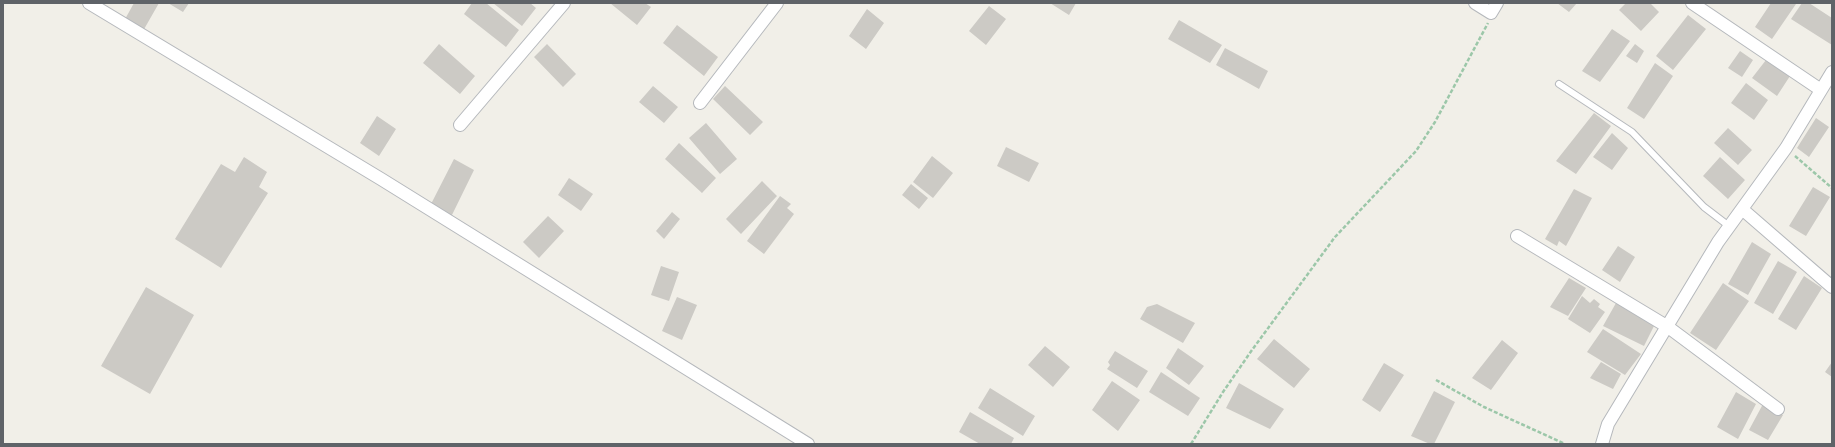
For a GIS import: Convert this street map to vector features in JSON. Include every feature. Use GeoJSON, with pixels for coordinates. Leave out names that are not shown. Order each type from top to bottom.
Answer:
{"type":"FeatureCollection","features":[{"type":"Feature","properties":{"kind":"street"},"geometry":{"type":"LineString","coordinates":[[89,3],[381,179],[808,444]]}},
{"type":"Feature","properties":{"kind":"street"},"geometry":{"type":"LineString","coordinates":[[460,125],[564,3]]}},
{"type":"Feature","properties":{"kind":"street"},"geometry":{"type":"LineString","coordinates":[[700,103],[777,3]]}},
{"type":"Feature","properties":{"kind":"street"},"geometry":{"type":"LineString","coordinates":[[1475,3],[1494,8]]}},
{"type":"Feature","properties":{"kind":"street"},"geometry":{"type":"LineString","coordinates":[[1692,3],[1821,90]]}},
{"type":"Feature","properties":{"kind":"street"},"geometry":{"type":"LineString","coordinates":[[1602,444],[1608,424],[1668,328],[1718,242],[1786,148],[1832,72]]}},
{"type":"Feature","properties":{"kind":"street"},"geometry":{"type":"LineString","coordinates":[[1742,209],[1832,287]]}},
{"type":"Feature","properties":{"kind":"street"},"geometry":{"type":"LineString","coordinates":[[1517,236],[1668,328],[1778,409]]}},
{"type":"Feature","properties":{"kind":"lane"},"geometry":{"type":"LineString","coordinates":[[1559,84],[1632,132],[1704,208],[1729,226]]}},
{"type":"Feature","properties":{"kind":"path"},"geometry":{"type":"LineString","coordinates":[[1191,444],[1223,392],[1252,350],[1335,237],[1416,151],[1435,122],[1494,8]]}},
{"type":"Feature","properties":{"kind":"path"},"geometry":{"type":"LineString","coordinates":[[1786,148],[1832,188]]}},
{"type":"Feature","properties":{"kind":"path"},"geometry":{"type":"LineString","coordinates":[[1436,380],[1484,407],[1565,444]]}},
{"type":"Feature","properties":{"kind":"building"},"geometry":{"type":"Polygon","coordinates":[[[134,3],[159,3],[143,31],[124,21],[134,3]]]}},
{"type":"Feature","properties":{"kind":"building"},"geometry":{"type":"Polygon","coordinates":[[[168,3],[189,3],[183,12],[168,3]]]}},
{"type":"Feature","properties":{"kind":"building"},"geometry":{"type":"Polygon","coordinates":[[[472,3],[486,3],[519,30],[506,47],[464,14],[472,3]]]}},
{"type":"Feature","properties":{"kind":"building"},"geometry":{"type":"Polygon","coordinates":[[[493,3],[530,3],[536,8],[522,26],[493,3]]]}},
{"type":"Feature","properties":{"kind":"building"},"geometry":{"type":"Polygon","coordinates":[[[610,3],[645,3],[651,7],[637,25],[610,3]]]}},
{"type":"Feature","properties":{"kind":"building"},"geometry":{"type":"Polygon","coordinates":[[[1050,3],[1076,3],[1069,15],[1050,3]]]}},
{"type":"Feature","properties":{"kind":"building"},"geometry":{"type":"Polygon","coordinates":[[[1557,3],[1577,3],[1569,12],[1557,3]]]}},
{"type":"Feature","properties":{"kind":"building"},"geometry":{"type":"Polygon","coordinates":[[[1626,3],[1653,3],[1651,4],[1659,12],[1641,31],[1619,10],[1626,3]]]}},
{"type":"Feature","properties":{"kind":"building"},"geometry":{"type":"Polygon","coordinates":[[[1771,3],[1796,4],[1772,39],[1755,27],[1771,3]]]}},
{"type":"Feature","properties":{"kind":"building"},"geometry":{"type":"Polygon","coordinates":[[[1802,3],[1809,3],[1832,18],[1832,45],[1791,19],[1802,3]]]}},
{"type":"Feature","properties":{"kind":"building"},"geometry":{"type":"Polygon","coordinates":[[[989,6],[1006,19],[986,45],[969,31],[989,6]]]}},
{"type":"Feature","properties":{"kind":"building"},"geometry":{"type":"Polygon","coordinates":[[[867,9],[884,23],[866,49],[849,36],[867,9]]]}},
{"type":"Feature","properties":{"kind":"building"},"geometry":{"type":"Polygon","coordinates":[[[1688,15],[1706,29],[1673,70],[1656,56],[1688,15]]]}},
{"type":"Feature","properties":{"kind":"building"},"geometry":{"type":"Polygon","coordinates":[[[1179,20],[1222,45],[1210,63],[1168,39],[1179,20]]]}},
{"type":"Feature","properties":{"kind":"building"},"geometry":{"type":"Polygon","coordinates":[[[677,25],[718,57],[704,76],[663,43],[677,25]]]}},
{"type":"Feature","properties":{"kind":"building"},"geometry":{"type":"Polygon","coordinates":[[[1612,29],[1630,41],[1600,82],[1582,71],[1612,29]]]}},
{"type":"Feature","properties":{"kind":"building"},"geometry":{"type":"Polygon","coordinates":[[[439,44],[475,76],[460,94],[423,63],[439,44]]]}},
{"type":"Feature","properties":{"kind":"building"},"geometry":{"type":"Polygon","coordinates":[[[547,44],[576,74],[563,87],[534,57],[547,44]]]}},
{"type":"Feature","properties":{"kind":"building"},"geometry":{"type":"Polygon","coordinates":[[[1635,44],[1644,51],[1637,63],[1626,56],[1635,44]]]}},
{"type":"Feature","properties":{"kind":"building"},"geometry":{"type":"Polygon","coordinates":[[[1225,48],[1268,71],[1259,89],[1216,65],[1225,48]]]}},
{"type":"Feature","properties":{"kind":"building"},"geometry":{"type":"Polygon","coordinates":[[[1740,51],[1753,60],[1742,77],[1728,68],[1740,51]]]}},
{"type":"Feature","properties":{"kind":"building"},"geometry":{"type":"Polygon","coordinates":[[[1766,60],[1790,76],[1777,96],[1752,78],[1766,60]]]}},
{"type":"Feature","properties":{"kind":"building"},"geometry":{"type":"Polygon","coordinates":[[[1655,63],[1673,76],[1644,119],[1627,108],[1655,63]]]}},
{"type":"Feature","properties":{"kind":"building"},"geometry":{"type":"Polygon","coordinates":[[[1746,83],[1768,100],[1754,120],[1731,103],[1746,83]]]}},
{"type":"Feature","properties":{"kind":"building"},"geometry":{"type":"Polygon","coordinates":[[[653,86],[678,107],[664,123],[639,102],[653,86]]]}},
{"type":"Feature","properties":{"kind":"building"},"geometry":{"type":"Polygon","coordinates":[[[725,86],[763,122],[750,135],[713,99],[725,86]]]}},
{"type":"Feature","properties":{"kind":"building"},"geometry":{"type":"Polygon","coordinates":[[[1594,113],[1611,126],[1576,174],[1556,161],[1594,113]]]}},
{"type":"Feature","properties":{"kind":"building"},"geometry":{"type":"Polygon","coordinates":[[[377,116],[396,129],[379,156],[360,143],[377,116]]]}},
{"type":"Feature","properties":{"kind":"building"},"geometry":{"type":"Polygon","coordinates":[[[1816,118],[1829,127],[1809,157],[1797,148],[1816,118]]]}},
{"type":"Feature","properties":{"kind":"building"},"geometry":{"type":"Polygon","coordinates":[[[706,123],[737,159],[720,174],[689,138],[706,123]]]}},
{"type":"Feature","properties":{"kind":"building"},"geometry":{"type":"Polygon","coordinates":[[[1728,128],[1752,150],[1738,165],[1714,143],[1728,128]]]}},
{"type":"Feature","properties":{"kind":"building"},"geometry":{"type":"Polygon","coordinates":[[[1612,133],[1628,148],[1612,170],[1593,157],[1612,133]]]}},
{"type":"Feature","properties":{"kind":"building"},"geometry":{"type":"Polygon","coordinates":[[[679,143],[716,178],[702,193],[665,159],[679,143]]]}},
{"type":"Feature","properties":{"kind":"building"},"geometry":{"type":"Polygon","coordinates":[[[1006,147],[1039,163],[1029,182],[997,166],[1006,147]]]}},
{"type":"Feature","properties":{"kind":"building"},"geometry":{"type":"Polygon","coordinates":[[[932,156],[953,173],[933,198],[913,182],[932,156]]]}},
{"type":"Feature","properties":{"kind":"building"},"geometry":{"type":"Polygon","coordinates":[[[244,157],[267,172],[259,187],[268,193],[221,268],[175,239],[221,164],[235,172],[244,157]]]}},
{"type":"Feature","properties":{"kind":"building"},"geometry":{"type":"Polygon","coordinates":[[[1720,157],[1745,180],[1728,199],[1703,176],[1720,157]]]}},
{"type":"Feature","properties":{"kind":"building"},"geometry":{"type":"Polygon","coordinates":[[[454,159],[474,170],[451,217],[430,206],[454,159]]]}},
{"type":"Feature","properties":{"kind":"building"},"geometry":{"type":"Polygon","coordinates":[[[569,178],[593,194],[581,211],[558,195],[569,178]]]}},
{"type":"Feature","properties":{"kind":"building"},"geometry":{"type":"Polygon","coordinates":[[[762,181],[777,196],[741,234],[726,219],[762,181]]]}},
{"type":"Feature","properties":{"kind":"building"},"geometry":{"type":"Polygon","coordinates":[[[911,184],[928,198],[919,209],[902,195],[911,184]]]}},
{"type":"Feature","properties":{"kind":"building"},"geometry":{"type":"Polygon","coordinates":[[[1813,187],[1830,197],[1806,236],[1789,226],[1813,187]]]}},
{"type":"Feature","properties":{"kind":"building"},"geometry":{"type":"Polygon","coordinates":[[[1574,189],[1592,198],[1566,246],[1559,241],[1557,246],[1545,239],[1574,189]]]}},
{"type":"Feature","properties":{"kind":"building"},"geometry":{"type":"Polygon","coordinates":[[[780,196],[791,204],[787,208],[794,214],[764,254],[747,241],[780,196]]]}},
{"type":"Feature","properties":{"kind":"building"},"geometry":{"type":"Polygon","coordinates":[[[672,212],[680,219],[664,239],[656,231],[672,212]]]}},
{"type":"Feature","properties":{"kind":"building"},"geometry":{"type":"Polygon","coordinates":[[[548,216],[564,231],[539,258],[523,242],[548,216]]]}},
{"type":"Feature","properties":{"kind":"building"},"geometry":{"type":"Polygon","coordinates":[[[1752,242],[1771,254],[1748,295],[1728,284],[1752,242]]]}},
{"type":"Feature","properties":{"kind":"building"},"geometry":{"type":"Polygon","coordinates":[[[1618,246],[1635,257],[1620,282],[1602,270],[1618,246]]]}},
{"type":"Feature","properties":{"kind":"building"},"geometry":{"type":"Polygon","coordinates":[[[1778,261],[1797,272],[1773,314],[1754,303],[1778,261]]]}},
{"type":"Feature","properties":{"kind":"building"},"geometry":{"type":"Polygon","coordinates":[[[661,266],[679,272],[669,301],[651,295],[661,266]]]}},
{"type":"Feature","properties":{"kind":"building"},"geometry":{"type":"Polygon","coordinates":[[[1804,276],[1822,288],[1796,330],[1778,319],[1804,276]]]}},
{"type":"Feature","properties":{"kind":"building"},"geometry":{"type":"Polygon","coordinates":[[[1569,278],[1586,288],[1568,316],[1550,307],[1569,278]]]}},
{"type":"Feature","properties":{"kind":"building"},"geometry":{"type":"Polygon","coordinates":[[[1723,283],[1749,301],[1716,350],[1690,333],[1723,283]]]}},
{"type":"Feature","properties":{"kind":"building"},"geometry":{"type":"Polygon","coordinates":[[[146,287],[194,315],[150,394],[101,366],[146,287]]]}},
{"type":"Feature","properties":{"kind":"building"},"geometry":{"type":"Polygon","coordinates":[[[1582,296],[1590,303],[1594,299],[1600,304],[1598,307],[1605,312],[1590,333],[1568,319],[1582,296]]]}},
{"type":"Feature","properties":{"kind":"building"},"geometry":{"type":"Polygon","coordinates":[[[677,297],[697,305],[682,340],[662,331],[677,297]]]}},
{"type":"Feature","properties":{"kind":"building"},"geometry":{"type":"Polygon","coordinates":[[[1616,303],[1654,326],[1644,346],[1603,326],[1616,303]]]}},
{"type":"Feature","properties":{"kind":"building"},"geometry":{"type":"Polygon","coordinates":[[[1157,304],[1195,323],[1183,343],[1140,319],[1147,307],[1157,304]]]}},
{"type":"Feature","properties":{"kind":"building"},"geometry":{"type":"Polygon","coordinates":[[[1603,329],[1641,354],[1625,375],[1587,352],[1603,329]]]}},
{"type":"Feature","properties":{"kind":"building"},"geometry":{"type":"Polygon","coordinates":[[[1274,339],[1310,369],[1294,388],[1257,359],[1274,339]]]}},
{"type":"Feature","properties":{"kind":"building"},"geometry":{"type":"Polygon","coordinates":[[[1502,340],[1518,353],[1491,390],[1472,378],[1502,340]]]}},
{"type":"Feature","properties":{"kind":"building"},"geometry":{"type":"Polygon","coordinates":[[[1045,346],[1070,367],[1053,387],[1028,365],[1045,346]]]}},
{"type":"Feature","properties":{"kind":"building"},"geometry":{"type":"Polygon","coordinates":[[[1178,348],[1204,366],[1189,385],[1166,368],[1178,348]]]}},
{"type":"Feature","properties":{"kind":"building"},"geometry":{"type":"Polygon","coordinates":[[[1115,351],[1148,371],[1137,388],[1107,369],[1110,365],[1108,362],[1115,351]]]}},
{"type":"Feature","properties":{"kind":"building"},"geometry":{"type":"Polygon","coordinates":[[[1601,362],[1621,374],[1613,389],[1590,378],[1601,362]]]}},
{"type":"Feature","properties":{"kind":"building"},"geometry":{"type":"Polygon","coordinates":[[[1832,362],[1832,377],[1825,372],[1832,362]]]}},
{"type":"Feature","properties":{"kind":"building"},"geometry":{"type":"Polygon","coordinates":[[[1384,363],[1404,375],[1380,412],[1362,400],[1384,363]]]}},
{"type":"Feature","properties":{"kind":"building"},"geometry":{"type":"Polygon","coordinates":[[[1161,372],[1200,398],[1188,416],[1149,392],[1161,372]]]}},
{"type":"Feature","properties":{"kind":"building"},"geometry":{"type":"Polygon","coordinates":[[[1112,381],[1140,400],[1118,431],[1092,410],[1112,381]]]}},
{"type":"Feature","properties":{"kind":"building"},"geometry":{"type":"Polygon","coordinates":[[[1239,383],[1284,409],[1270,429],[1226,408],[1239,383]]]}},
{"type":"Feature","properties":{"kind":"building"},"geometry":{"type":"Polygon","coordinates":[[[990,388],[1035,416],[1023,436],[978,408],[990,388]]]}},
{"type":"Feature","properties":{"kind":"building"},"geometry":{"type":"Polygon","coordinates":[[[1434,391],[1455,402],[1434,444],[1430,444],[1411,436],[1434,391]]]}},
{"type":"Feature","properties":{"kind":"building"},"geometry":{"type":"Polygon","coordinates":[[[1736,392],[1756,404],[1738,439],[1717,427],[1736,392]]]}},
{"type":"Feature","properties":{"kind":"building"},"geometry":{"type":"Polygon","coordinates":[[[1763,404],[1783,415],[1768,440],[1749,430],[1763,404]]]}},
{"type":"Feature","properties":{"kind":"building"},"geometry":{"type":"Polygon","coordinates":[[[970,412],[1014,438],[1011,444],[980,444],[959,432],[970,412]]]}}]}
